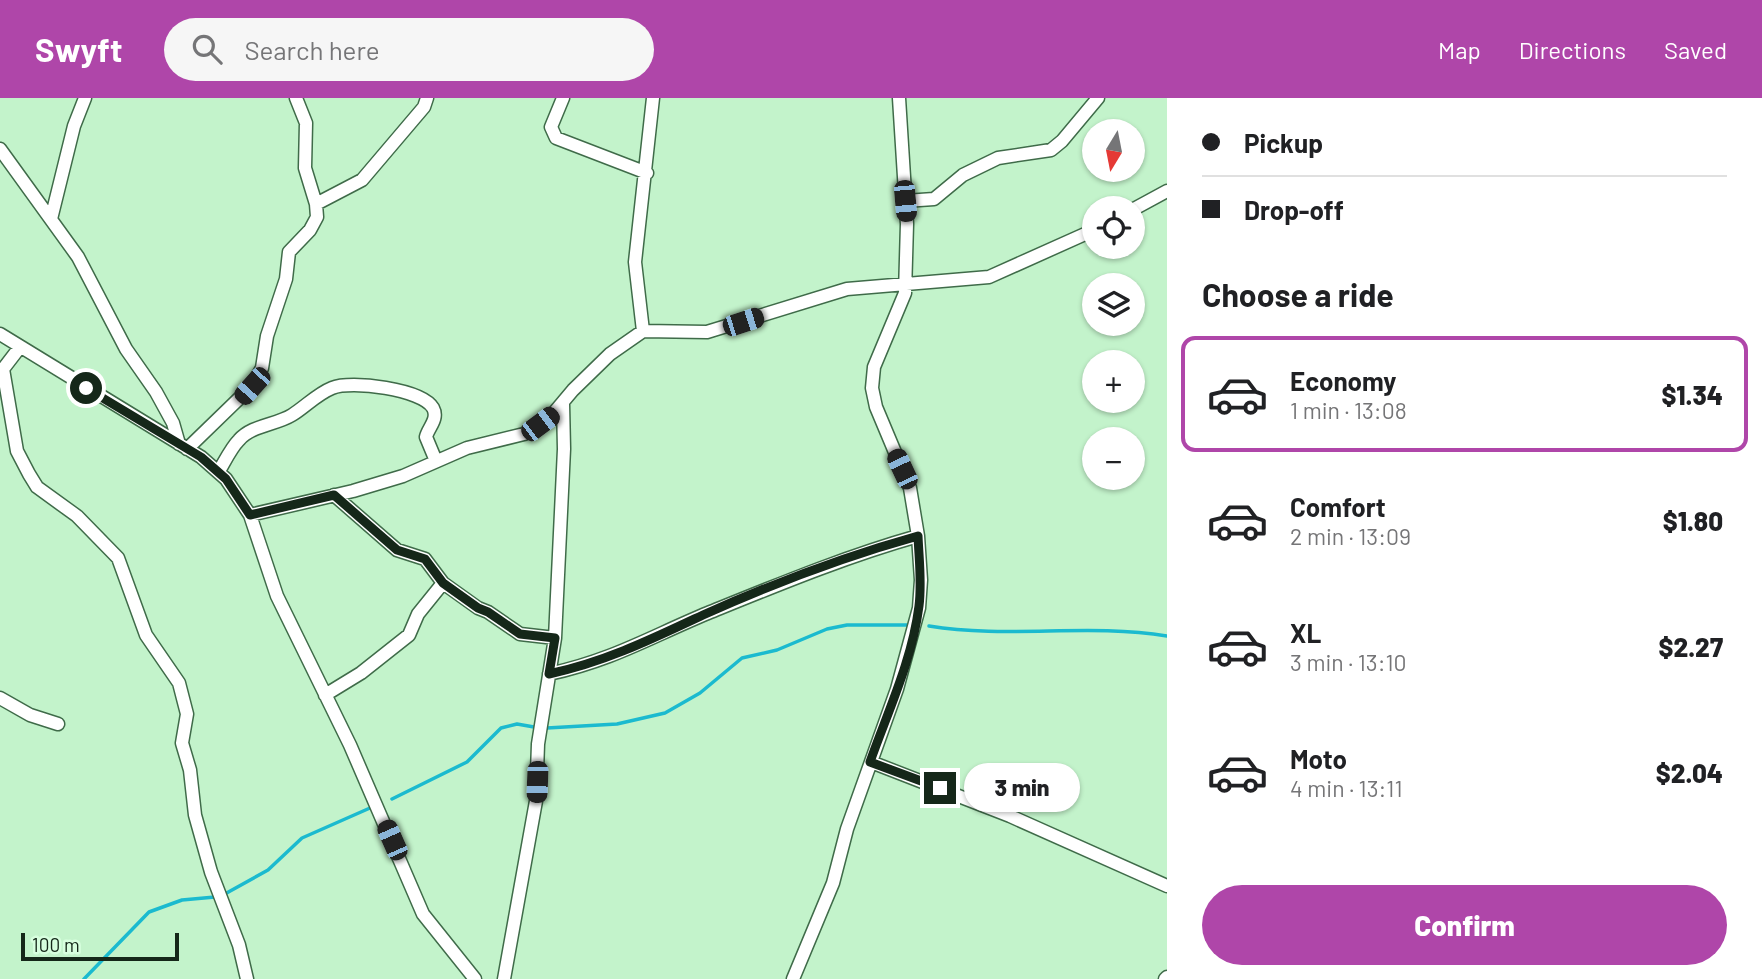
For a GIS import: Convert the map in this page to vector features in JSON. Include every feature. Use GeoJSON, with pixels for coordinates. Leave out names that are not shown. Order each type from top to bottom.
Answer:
{"type":"FeatureCollection","features":[{"type":"Feature","properties":{"kind":"street"},"geometry":{"type":"LineString","coordinates":[[51,219],[74,126],[85,98]]}},
{"type":"Feature","properties":{"kind":"street"},"geometry":{"type":"LineString","coordinates":[[183,446],[236,403],[262,369],[267,336],[286,279],[289,252],[310,230],[317,217],[316,204],[305,168],[306,123],[296,98]]}},
{"type":"Feature","properties":{"kind":"street"},"geometry":{"type":"LineString","coordinates":[[316,204],[362,180],[424,107],[427,98]]}},
{"type":"Feature","properties":{"kind":"street"},"geometry":{"type":"LineString","coordinates":[[563,98],[551,128],[556,138],[647,173]]}},
{"type":"Feature","properties":{"kind":"street"},"geometry":{"type":"LineString","coordinates":[[643,331],[635,262],[647,173],[653,98]]}},
{"type":"Feature","properties":{"kind":"street"},"geometry":{"type":"LineString","coordinates":[[793,979],[833,883],[847,830],[898,689],[919,608],[921,580],[918,536],[910,488],[876,407],[872,388],[874,367],[903,304],[905,283],[905,201],[899,98]]}},
{"type":"Feature","properties":{"kind":"street"},"geometry":{"type":"LineString","coordinates":[[905,201],[934,198],[963,175],[998,158],[1051,150],[1062,141],[1098,98]]}},
{"type":"Feature","properties":{"kind":"street"},"geometry":{"type":"LineString","coordinates":[[0,149],[78,257],[126,349],[156,392],[183,446]]}},
{"type":"Feature","properties":{"kind":"street"},"geometry":{"type":"LineString","coordinates":[[1145,203],[1167,191]]}},
{"type":"Feature","properties":{"kind":"street"},"geometry":{"type":"LineString","coordinates":[[250,515],[403,476],[467,448],[524,434],[552,415],[610,354],[643,331],[707,332],[847,289],[905,283],[954,282],[989,276],[1082,235]]}},
{"type":"Feature","properties":{"kind":"street"},"geometry":{"type":"LineString","coordinates":[[0,334],[183,446],[219,471],[250,515],[277,596],[325,695],[423,914],[475,979]]}},
{"type":"Feature","properties":{"kind":"street"},"geometry":{"type":"LineString","coordinates":[[20,347],[1,371],[17,451],[37,487],[77,516],[118,558],[146,635],[184,694],[187,714],[182,743],[190,770],[195,815],[211,872],[239,945],[247,979]]}},
{"type":"Feature","properties":{"kind":"street"},"geometry":{"type":"LineString","coordinates":[[219,471],[239,439],[246,434],[292,415],[332,388],[347,385],[397,391],[423,399],[433,408],[435,417],[426,437],[436,461]]}},
{"type":"Feature","properties":{"kind":"street"},"geometry":{"type":"LineString","coordinates":[[505,979],[536,801],[538,744],[555,638],[563,404]]}},
{"type":"Feature","properties":{"kind":"street"},"geometry":{"type":"LineString","coordinates":[[334,495],[397,550],[425,559],[443,583],[510,629],[520,634],[555,638]]}},
{"type":"Feature","properties":{"kind":"street"},"geometry":{"type":"LineString","coordinates":[[549,674],[604,661],[705,614],[821,568],[918,536]]}},
{"type":"Feature","properties":{"kind":"street"},"geometry":{"type":"LineString","coordinates":[[325,695],[361,673],[409,635],[418,614],[443,583]]}},
{"type":"Feature","properties":{"kind":"street"},"geometry":{"type":"LineString","coordinates":[[0,698],[30,715],[58,724]]}},
{"type":"Feature","properties":{"kind":"street"},"geometry":{"type":"LineString","coordinates":[[870,762],[1010,816],[1167,887]]}},
{"type":"Feature","properties":{"kind":"waterway"},"geometry":{"type":"LineString","coordinates":[[547,728],[617,724],[665,713],[700,693],[742,658],[777,650],[827,629],[847,625],[911,625]]}},
{"type":"Feature","properties":{"kind":"waterway"},"geometry":{"type":"LineString","coordinates":[[929,626],[959,630],[1108,631],[1167,636]]}},
{"type":"Feature","properties":{"kind":"waterway"},"geometry":{"type":"LineString","coordinates":[[392,799],[467,762],[501,728],[517,724],[534,727]]}},
{"type":"Feature","properties":{"kind":"waterway"},"geometry":{"type":"LineString","coordinates":[[223,895],[268,870],[302,838],[370,808]]}},
{"type":"Feature","properties":{"kind":"waterway"},"geometry":{"type":"LineString","coordinates":[[84,979],[149,912],[182,900],[215,897]]}},
{"type":"Feature","properties":{"kind":"route"},"geometry":{"type":"LineString","coordinates":[[86,388],[201,457],[226,479],[250,515],[334,495],[397,550],[425,559],[443,583],[510,629],[520,634],[555,638],[549,674],[604,661],[705,614],[877,547],[918,536],[921,580],[912,642],[898,689],[870,762],[940,788]]}}]}
